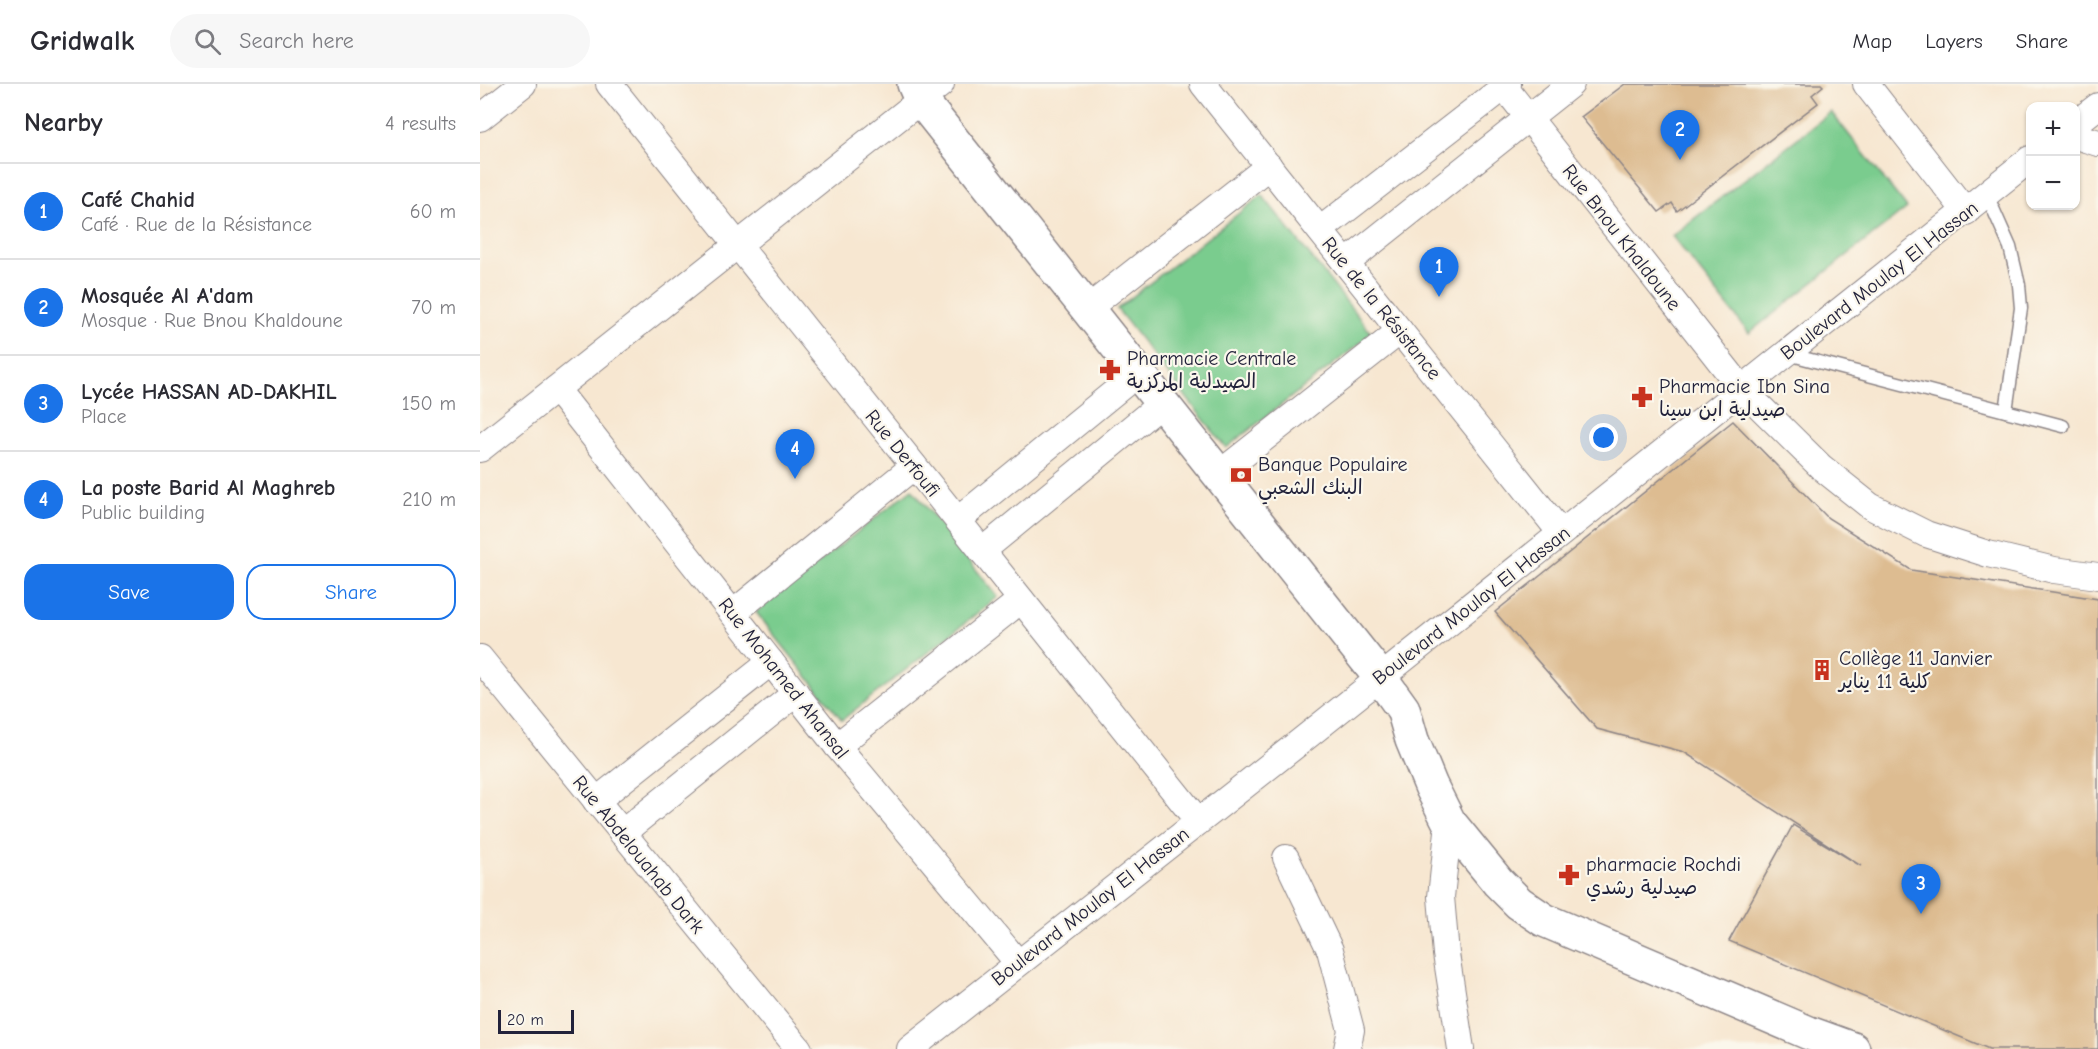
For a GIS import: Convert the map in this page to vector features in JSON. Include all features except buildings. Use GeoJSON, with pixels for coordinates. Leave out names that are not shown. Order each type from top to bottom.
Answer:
{"type":"FeatureCollection","features":[{"type":"Feature","properties":{"kind":"main road"},"geometry":{"type":"LineString","coordinates":[[925,89],[1087,309],[1380,677],[1403,709],[1412,740],[1449,822],[1498,882],[1519,903],[1544,920],[1809,1033],[1853,1049]]}},
{"type":"Feature","properties":{"kind":"street"},"geometry":{"type":"LineString","coordinates":[[480,118],[523,84]]}},
{"type":"Feature","properties":{"kind":"street","name":"Rue Derfoufi"},"geometry":{"type":"LineString","coordinates":[[609,84],[1198,821]]}},
{"type":"Feature","properties":{"kind":"street","name":"Rue de la Résistance"},"geometry":{"type":"LineString","coordinates":[[1203,84],[1561,533]]}},
{"type":"Feature","properties":{"kind":"street"},"geometry":{"type":"LineString","coordinates":[[1346,263],[1571,84]]}},
{"type":"Feature","properties":{"kind":"street"},"geometry":{"type":"LineString","coordinates":[[1866,84],[1966,212]]}},
{"type":"Feature","properties":{"kind":"street"},"geometry":{"type":"LineString","coordinates":[[1320,230],[1505,85]]}},
{"type":"Feature","properties":{"kind":"street","name":"Rue Bnou Khaldoune"},"geometry":{"type":"LineString","coordinates":[[1505,85],[1742,389],[1821,467],[1870,506],[1926,534],[1988,554],[2054,570],[2098,576]]}},
{"type":"Feature","properties":{"kind":"street"},"geometry":{"type":"LineString","coordinates":[[480,449],[738,245],[925,89]]}},
{"type":"Feature","properties":{"kind":"street"},"geometry":{"type":"LineString","coordinates":[[2080,120],[2098,105]]}},
{"type":"Feature","properties":{"kind":"street"},"geometry":{"type":"LineString","coordinates":[[2080,137],[2098,143]]}},
{"type":"Feature","properties":{"kind":"street","name":"Boulevard Moulay El Hassan"},"geometry":{"type":"LineString","coordinates":[[910,1049],[2026,163]]}},
{"type":"Feature","properties":{"kind":"street"},"geometry":{"type":"LineString","coordinates":[[1087,309],[1269,166]]}},
{"type":"Feature","properties":{"kind":"street"},"geometry":{"type":"LineString","coordinates":[[1219,474],[1400,331]]}},
{"type":"Feature","properties":{"kind":"street"},"geometry":{"type":"LineString","coordinates":[[957,520],[1138,373]]}},
{"type":"Feature","properties":{"kind":"street","name":"Rue Mohamed Ahansal"},"geometry":{"type":"LineString","coordinates":[[556,389],[837,746],[1018,963]]}},
{"type":"Feature","properties":{"kind":"street"},"geometry":{"type":"LineString","coordinates":[[982,551],[1162,403]]}},
{"type":"Feature","properties":{"kind":"street"},"geometry":{"type":"LineString","coordinates":[[733,613],[914,466]]}},
{"type":"Feature","properties":{"kind":"street"},"geometry":{"type":"LineString","coordinates":[[837,746],[1021,600]]}},
{"type":"Feature","properties":{"kind":"street","name":"Rue Abdelouahab Dark"},"geometry":{"type":"LineString","coordinates":[[480,658],[799,1049]]}},
{"type":"Feature","properties":{"kind":"street"},"geometry":{"type":"LineString","coordinates":[[596,801],[771,662]]}},
{"type":"Feature","properties":{"kind":"street"},"geometry":{"type":"LineString","coordinates":[[622,833],[796,693]]}},
{"type":"Feature","properties":{"kind":"street"},"geometry":{"type":"LineString","coordinates":[[1449,822],[1441,897],[1446,954],[1461,1049]]}},
{"type":"Feature","properties":{"kind":"street"},"geometry":{"type":"LineString","coordinates":[[1286,858],[1330,950],[1351,1030],[1347,1049]]}},
{"type":"Feature","properties":{"kind":"lane"},"geometry":{"type":"LineString","coordinates":[[1987,195],[2010,248],[2019,285],[2021,308],[2006,411]]}},
{"type":"Feature","properties":{"kind":"lane"},"geometry":{"type":"LineString","coordinates":[[1787,354],[2063,426]]}},
{"type":"Feature","properties":{"kind":"green space"},"geometry":{"type":"Polygon","coordinates":[[[1831,112],[1907,208],[1749,333],[1672,236],[1831,112]]]}},
{"type":"Feature","properties":{"kind":"green space"},"geometry":{"type":"Polygon","coordinates":[[[1262,195],[1372,334],[1226,448],[1117,309],[1262,195]]]}},
{"type":"Feature","properties":{"kind":"green space"},"geometry":{"type":"Polygon","coordinates":[[[912,489],[998,597],[842,720],[756,612],[912,489]]]}},
{"type":"Feature","properties":{"kind":"place","name":"Mosquée Al A'dam"},"geometry":{"type":"Point","coordinates":[1680,160]}},
{"type":"Feature","properties":{"kind":"place","name":"Café Chahid"},"geometry":{"type":"Point","coordinates":[1439,297]}},
{"type":"Feature","properties":{"kind":"place","name":"Pharmacie Centrale الصيدلية المركزية"},"geometry":{"type":"Point","coordinates":[1110,370]}},
{"type":"Feature","properties":{"kind":"place","name":"Pharmacie Ibn Sina صيدلية ابن سينا"},"geometry":{"type":"Point","coordinates":[1642,397]}},
{"type":"Feature","properties":{"kind":"place","name":"Banque Populaire البنك الشعبي"},"geometry":{"type":"Point","coordinates":[1241,475]}},
{"type":"Feature","properties":{"kind":"place","name":"La poste Barid Al Maghreb"},"geometry":{"type":"Point","coordinates":[795,479]}},
{"type":"Feature","properties":{"kind":"place","name":"Collège 11 Janvier كلية 11 يناير"},"geometry":{"type":"Point","coordinates":[1822,670]}},
{"type":"Feature","properties":{"kind":"place","name":"pharmacie Rochdi صيدلية رشدي"},"geometry":{"type":"Point","coordinates":[1569,875]}},
{"type":"Feature","properties":{"kind":"place","name":"Lycée HASSAN AD-DAKHIL"},"geometry":{"type":"Point","coordinates":[1921,914]}}]}
